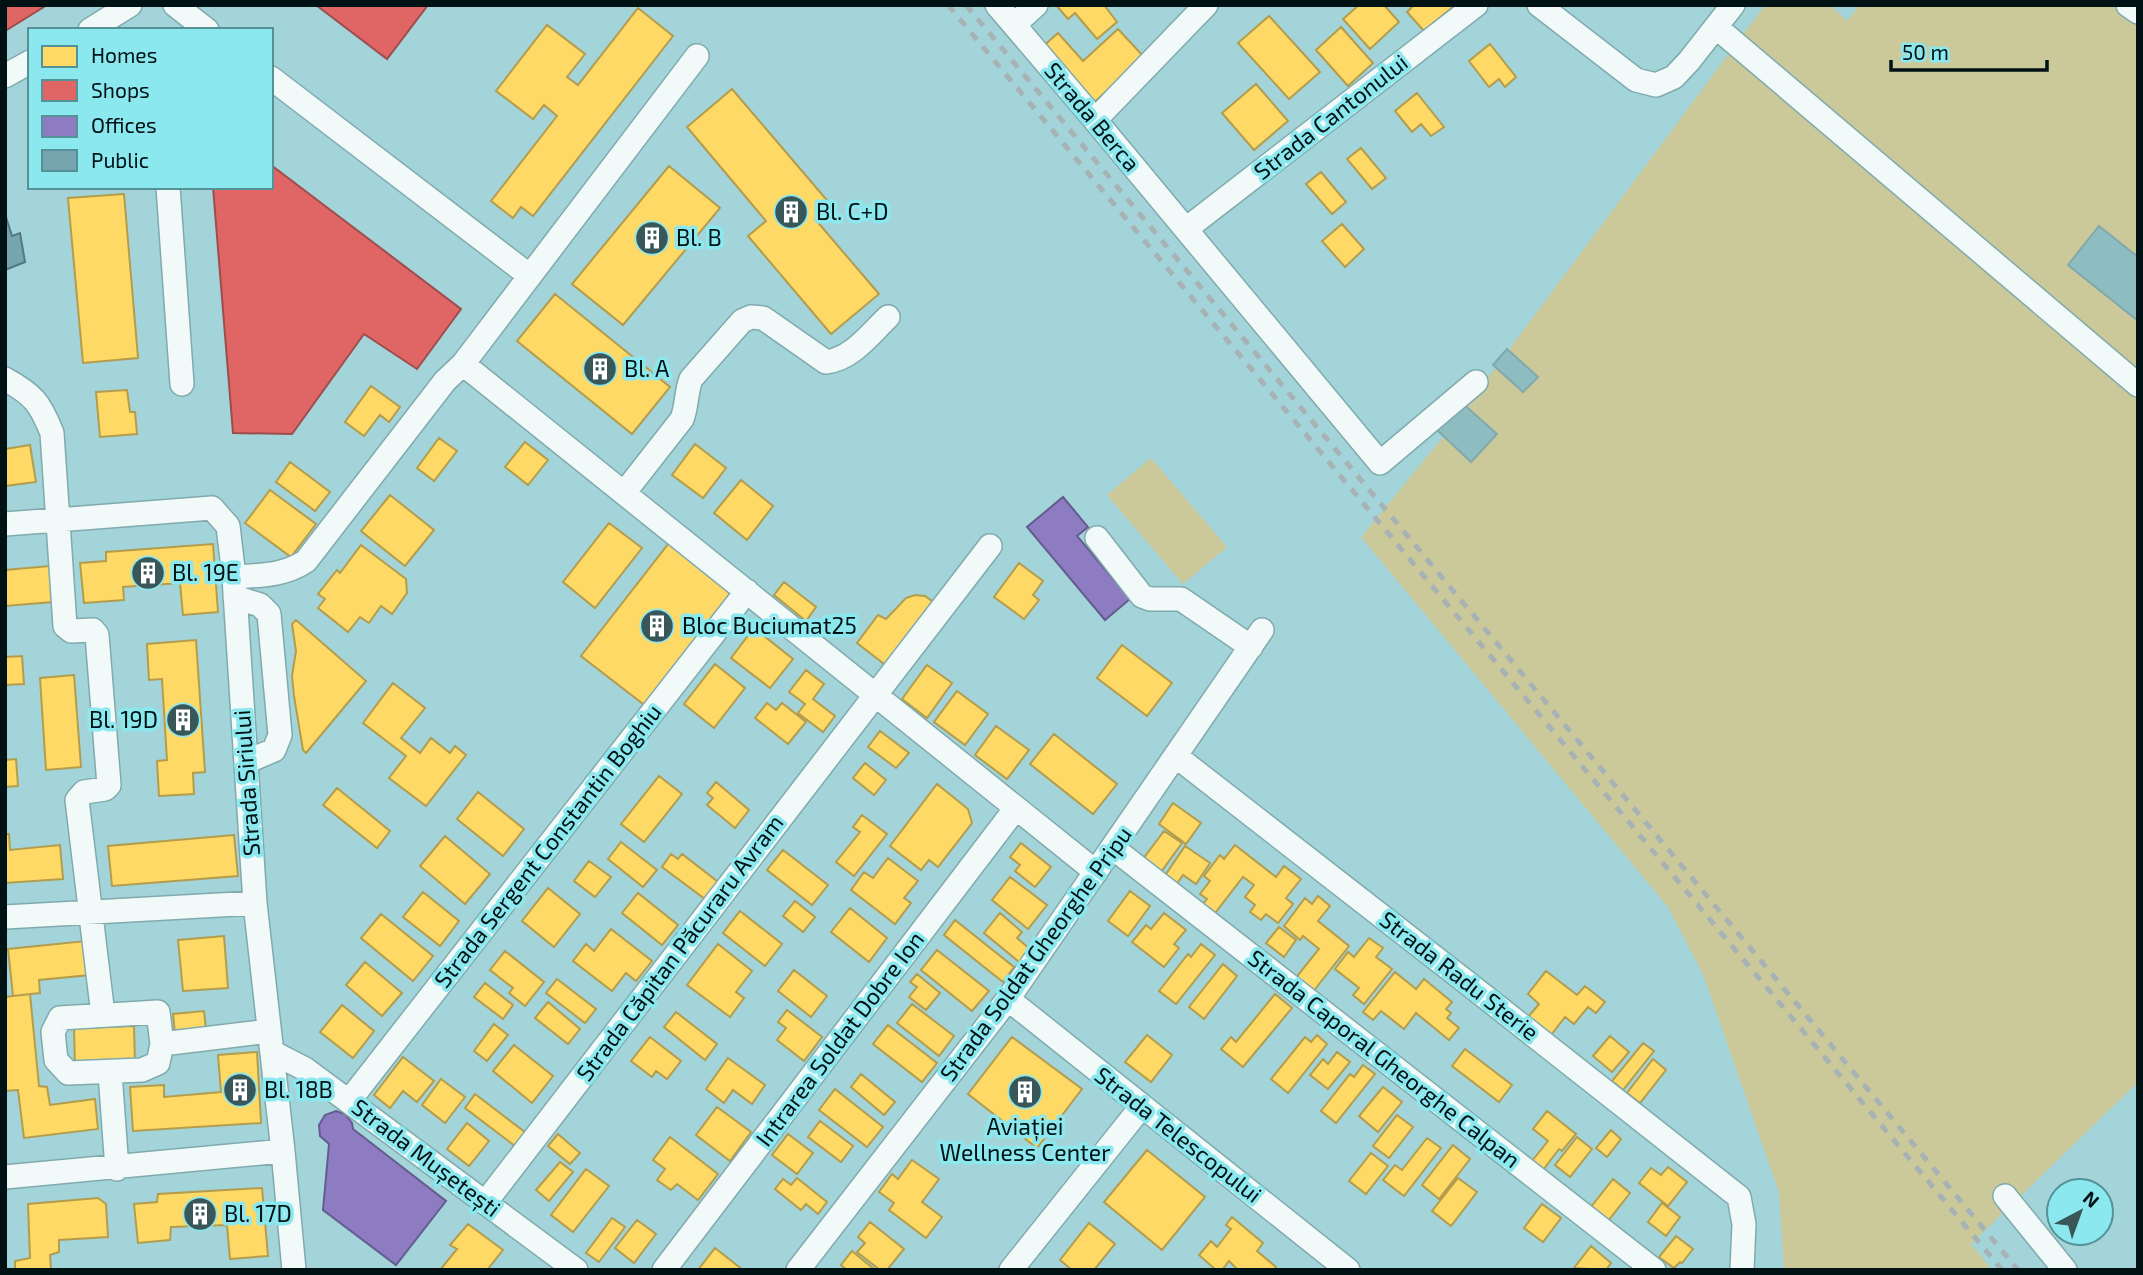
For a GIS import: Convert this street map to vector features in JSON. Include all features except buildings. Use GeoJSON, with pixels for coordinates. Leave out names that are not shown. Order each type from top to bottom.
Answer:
{"type":"FeatureCollection","features":[{"type":"Feature","properties":{"kind":"street"},"geometry":{"type":"LineString","coordinates":[[93,28],[130,5]]}},
{"type":"Feature","properties":{"kind":"street"},"geometry":{"type":"LineString","coordinates":[[175,5],[204,28]]}},
{"type":"Feature","properties":{"kind":"street","name":"Strada Berca"},"geometry":{"type":"LineString","coordinates":[[997,5],[1380,463],[1476,382]]}},
{"type":"Feature","properties":{"kind":"street"},"geometry":{"type":"LineString","coordinates":[[1014,25],[1036,5]]}},
{"type":"Feature","properties":{"kind":"street"},"geometry":{"type":"LineString","coordinates":[[1095,120],[1206,5]]}},
{"type":"Feature","properties":{"kind":"street","name":"Strada Cantonului"},"geometry":{"type":"LineString","coordinates":[[1186,229],[1476,5]]}},
{"type":"Feature","properties":{"kind":"street"},"geometry":{"type":"LineString","coordinates":[[1539,5],[1636,80],[1656,85],[1674,77],[1732,5]]}},
{"type":"Feature","properties":{"kind":"street"},"geometry":{"type":"LineString","coordinates":[[2128,5],[2138,12]]}},
{"type":"Feature","properties":{"kind":"street"},"geometry":{"type":"LineString","coordinates":[[1716,27],[2138,385]]}},
{"type":"Feature","properties":{"kind":"street"},"geometry":{"type":"LineString","coordinates":[[234,587],[293,570],[306,561],[445,381],[463,364],[697,56]]}},
{"type":"Feature","properties":{"kind":"street"},"geometry":{"type":"LineString","coordinates":[[5,75],[28,63]]}},
{"type":"Feature","properties":{"kind":"street"},"geometry":{"type":"LineString","coordinates":[[273,80],[530,276]]}},
{"type":"Feature","properties":{"kind":"street"},"geometry":{"type":"LineString","coordinates":[[168,189],[182,384]]}},
{"type":"Feature","properties":{"kind":"street"},"geometry":{"type":"LineString","coordinates":[[624,493],[682,419],[691,379],[742,321],[751,317],[763,318],[826,362],[848,355],[888,317]]}},
{"type":"Feature","properties":{"kind":"street"},"geometry":{"type":"LineString","coordinates":[[463,364],[1096,872]]}},
{"type":"Feature","properties":{"kind":"street"},"geometry":{"type":"LineString","coordinates":[[5,379],[25,390],[42,408],[52,433],[65,626],[71,631],[93,631],[97,635],[109,785],[105,789],[84,792],[77,800],[103,1015]]}},
{"type":"Feature","properties":{"kind":"street","name":"Strada Siriului"},"geometry":{"type":"LineString","coordinates":[[5,524],[212,508],[228,526],[255,903],[294,1270]]}},
{"type":"Feature","properties":{"kind":"street","name":"Strada Soldat Gheorghe Pripu"},"geometry":{"type":"LineString","coordinates":[[798,1270],[1008,999],[1256,639],[1181,600],[1150,599],[1142,596],[1097,538]]}},
{"type":"Feature","properties":{"kind":"street","name":"Strada Căpitan Păcuraru Avram"},"geometry":{"type":"LineString","coordinates":[[485,1203],[990,546]]}},
{"type":"Feature","properties":{"kind":"street"},"geometry":{"type":"LineString","coordinates":[[234,587],[269,614],[280,734],[274,750],[246,762]]}},
{"type":"Feature","properties":{"kind":"street","name":"Strada Sergent Constantin Boghiu"},"geometry":{"type":"LineString","coordinates":[[349,1101],[747,591]]}},
{"type":"Feature","properties":{"kind":"street","name":"Strada Radu Sterie"},"geometry":{"type":"LineString","coordinates":[[1177,757],[1739,1196],[1744,1224],[1742,1270]]}},
{"type":"Feature","properties":{"kind":"street","name":"Intrarea Soldat Dobre Ion"},"geometry":{"type":"LineString","coordinates":[[664,1270],[1016,808]]}},
{"type":"Feature","properties":{"kind":"street","name":"Strada Caporal Gheorghe Calpan"},"geometry":{"type":"LineString","coordinates":[[1113,848],[1654,1270]]}},
{"type":"Feature","properties":{"kind":"street"},"geometry":{"type":"LineString","coordinates":[[5,918],[255,903]]}},
{"type":"Feature","properties":{"kind":"street","name":"Strada Telescopului"},"geometry":{"type":"LineString","coordinates":[[1008,999],[1348,1270]]}},
{"type":"Feature","properties":{"kind":"street"},"geometry":{"type":"LineString","coordinates":[[158,1012],[162,1044],[158,1063],[142,1070],[68,1073],[56,1060],[53,1032],[60,1018],[103,1015],[158,1012]]}},
{"type":"Feature","properties":{"kind":"street"},"geometry":{"type":"LineString","coordinates":[[162,1044],[271,1041]]}},
{"type":"Feature","properties":{"kind":"street","name":"Strada Mușetești"},"geometry":{"type":"LineString","coordinates":[[271,1041],[576,1270]]}},
{"type":"Feature","properties":{"kind":"street"},"geometry":{"type":"LineString","coordinates":[[110,1073],[117,1168]]}},
{"type":"Feature","properties":{"kind":"street"},"geometry":{"type":"LineString","coordinates":[[1017,1267],[1142,1106]]}},
{"type":"Feature","properties":{"kind":"street"},"geometry":{"type":"LineString","coordinates":[[5,1177],[283,1151]]}},
{"type":"Feature","properties":{"kind":"street"},"geometry":{"type":"LineString","coordinates":[[2006,1196],[2066,1270]]}},
{"type":"Feature","properties":{"kind":"shaded area"},"geometry":{"type":"Polygon","coordinates":[[[1765,5],[1830,5],[1847,21],[1860,5],[2138,5],[2138,1082],[1971,1244],[1992,1270],[1784,1270],[1779,1192],[1703,974],[1668,907],[1361,537],[1453,425],[1765,5]]]}},
{"type":"Feature","properties":{"kind":"shaded area"},"geometry":{"type":"Polygon","coordinates":[[[1151,458],[1227,547],[1183,584],[1107,495],[1151,458]]]}},
{"type":"Feature","properties":{"kind":"railway"},"geometry":{"type":"LineString","coordinates":[[948,5],[2002,1270]]}},
{"type":"Feature","properties":{"kind":"railway"},"geometry":{"type":"LineString","coordinates":[[966,5],[2018,1270]]}},
{"type":"Feature","properties":{"kind":"place","name":"Bl. C+D"},"geometry":{"type":"Point","coordinates":[791,212]}},
{"type":"Feature","properties":{"kind":"place","name":"Bl. B"},"geometry":{"type":"Point","coordinates":[652,238]}},
{"type":"Feature","properties":{"kind":"place","name":"Bl. A"},"geometry":{"type":"Point","coordinates":[600,369]}},
{"type":"Feature","properties":{"kind":"place","name":"Bl. 19E"},"geometry":{"type":"Point","coordinates":[148,573]}},
{"type":"Feature","properties":{"kind":"place","name":"Bloc Buciumat25"},"geometry":{"type":"Point","coordinates":[657,626]}},
{"type":"Feature","properties":{"kind":"place","name":"Bl. 19D"},"geometry":{"type":"Point","coordinates":[183,720]}},
{"type":"Feature","properties":{"kind":"place","name":"Bl. 18B"},"geometry":{"type":"Point","coordinates":[240,1090]}},
{"type":"Feature","properties":{"kind":"place","name":"Aviației Wellness Center"},"geometry":{"type":"Point","coordinates":[1025,1092]}},
{"type":"Feature","properties":{"kind":"place","name":"Bl. 17D"},"geometry":{"type":"Point","coordinates":[200,1214]}}]}
